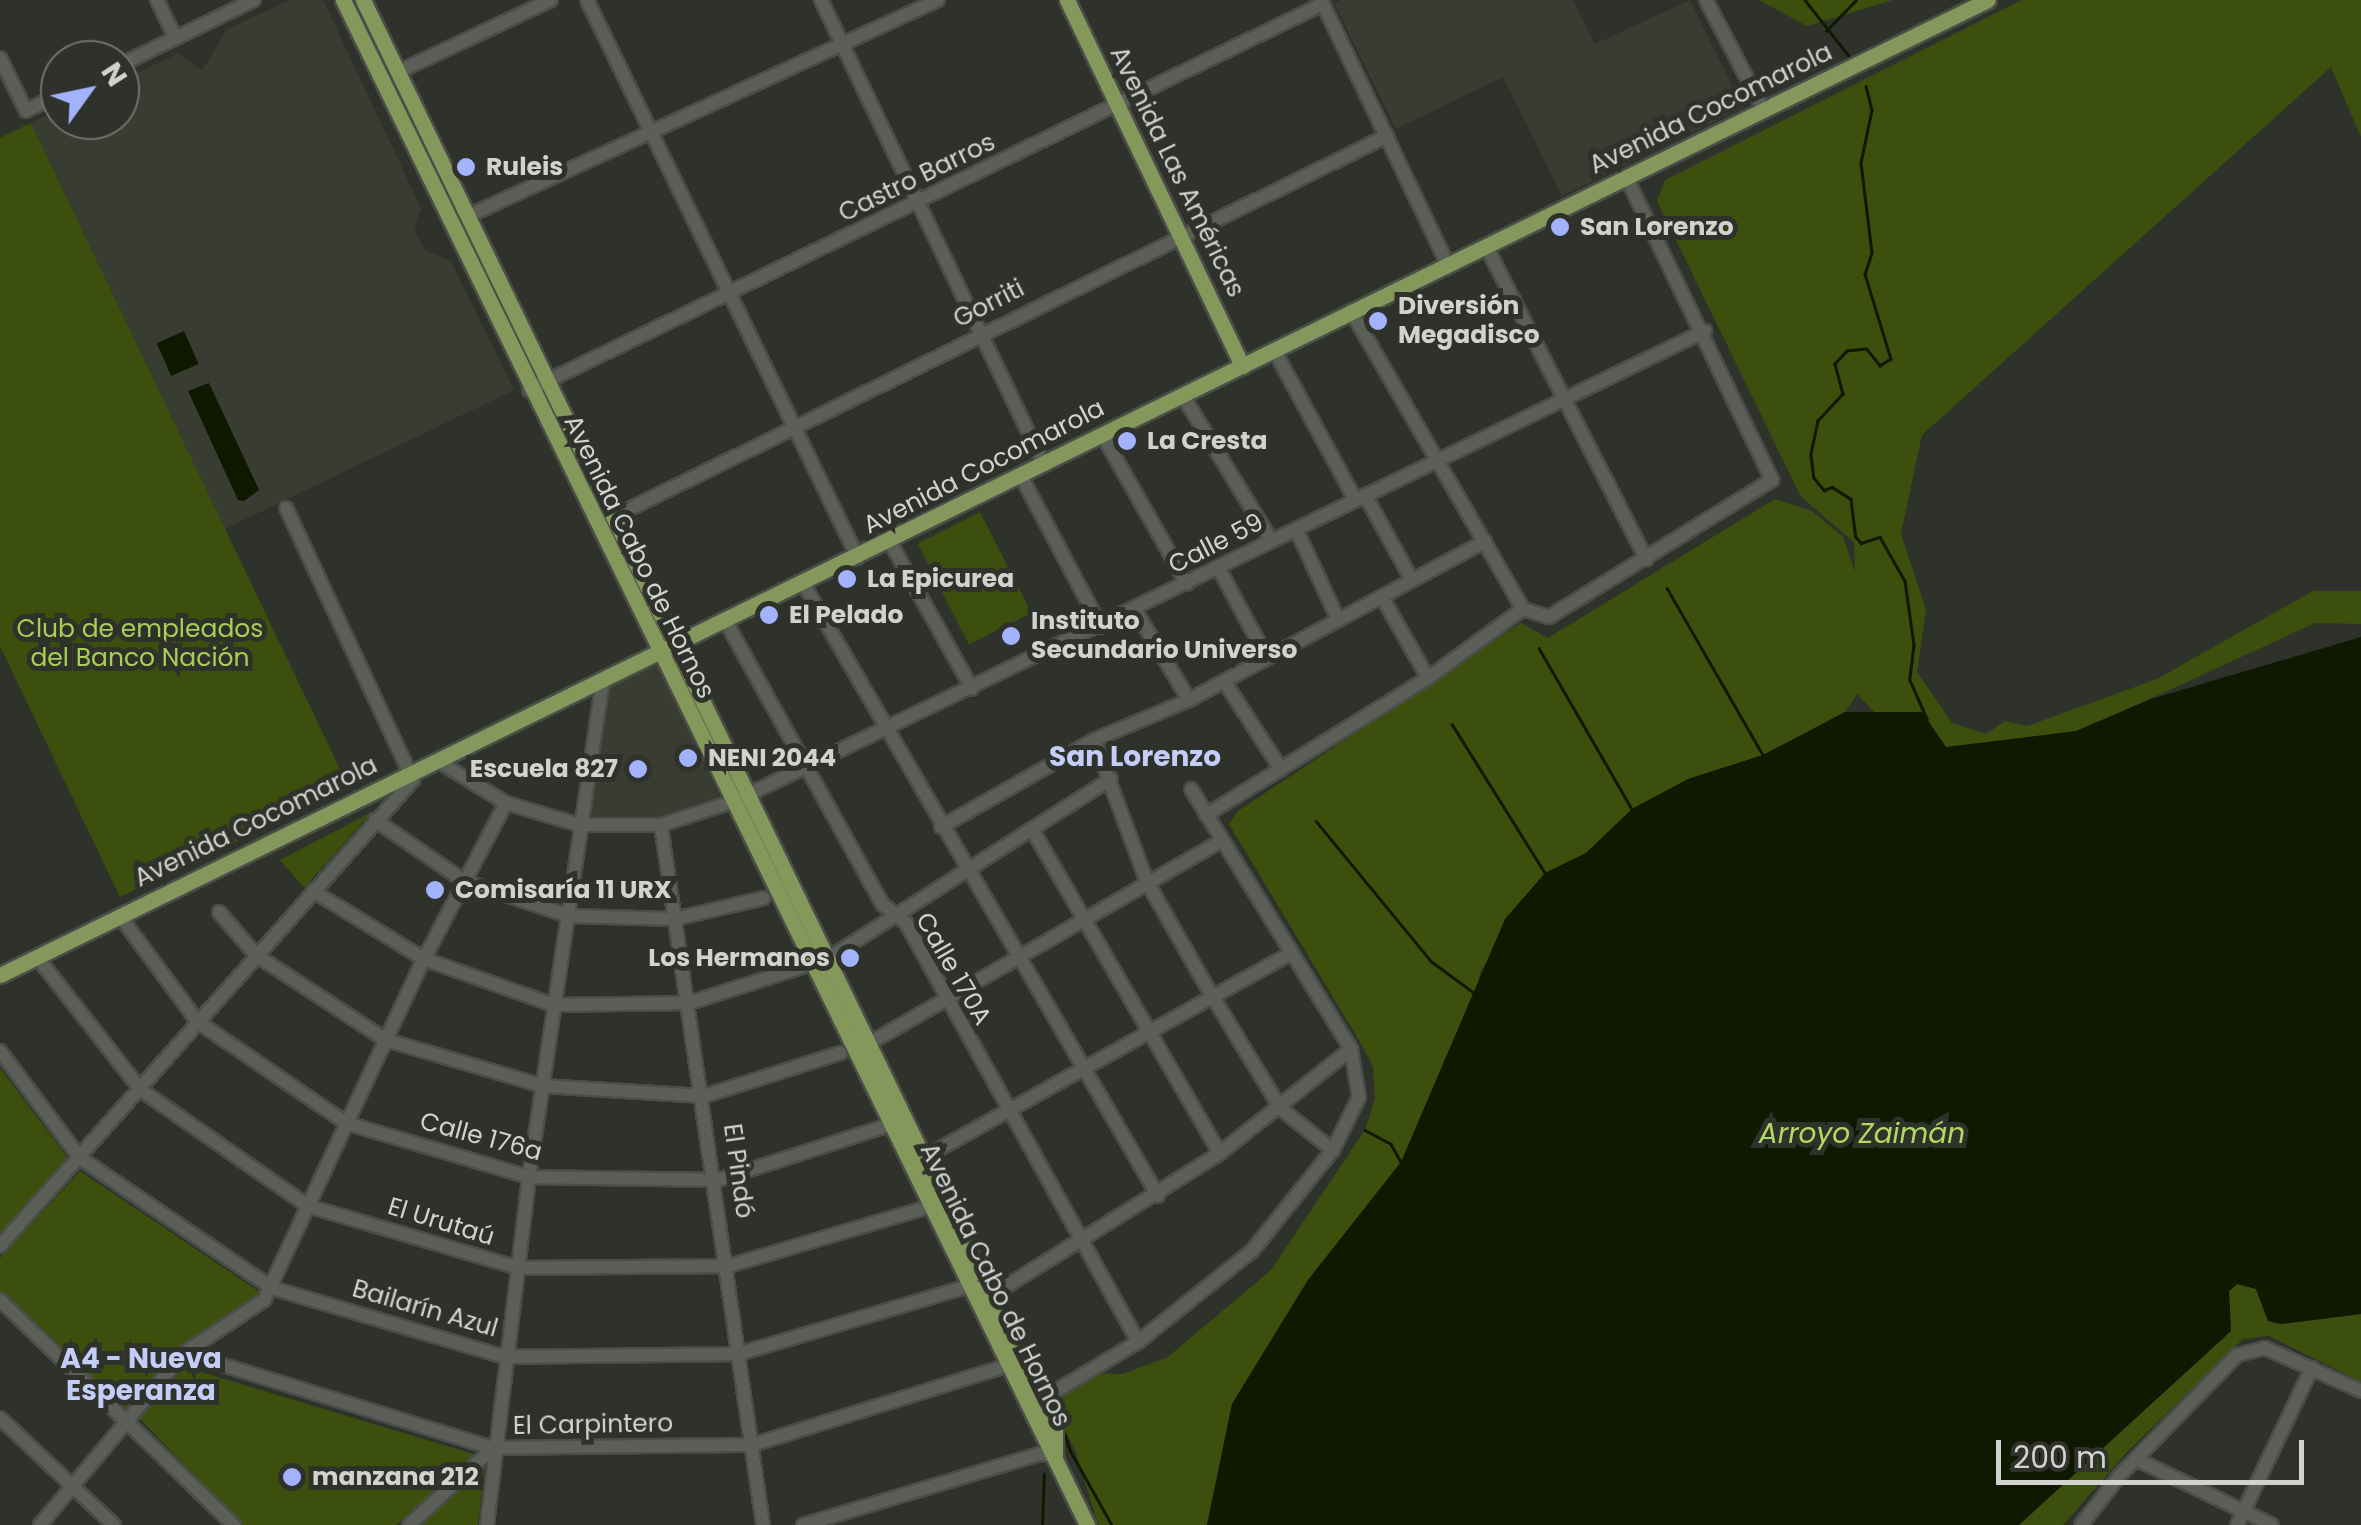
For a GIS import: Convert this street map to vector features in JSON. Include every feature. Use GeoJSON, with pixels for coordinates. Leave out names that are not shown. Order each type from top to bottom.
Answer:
{"type":"FeatureCollection","features":[{"type":"Feature","properties":{"kind":"main road","name":"Avenida Cabo de Hornos"},"geometry":{"type":"LineString","coordinates":[[343,0],[529,390],[747,795],[923,1158],[979,1289],[1006,1366],[1041,1442],[1055,1456],[1087,1525]]}},
{"type":"Feature","properties":{"kind":"main road","name":"Avenida Cabo de Hornos"},"geometry":{"type":"LineString","coordinates":[[363,0],[613,517],[730,802],[928,1207],[1042,1400],[1055,1432],[1055,1456]]}},
{"type":"Feature","properties":{"kind":"main road","name":"Avenida Las Américas"},"geometry":{"type":"LineString","coordinates":[[1067,0],[1242,366]]}},
{"type":"Feature","properties":{"kind":"main road","name":"Avenida Cocomarola"},"geometry":{"type":"LineString","coordinates":[[0,975],[858,558],[1988,0]]}},
{"type":"Feature","properties":{"kind":"street"},"geometry":{"type":"LineString","coordinates":[[157,0],[176,38]]}},
{"type":"Feature","properties":{"kind":"street"},"geometry":{"type":"LineString","coordinates":[[140,55],[254,0]]}},
{"type":"Feature","properties":{"kind":"street"},"geometry":{"type":"LineString","coordinates":[[398,72],[551,0]]}},
{"type":"Feature","properties":{"kind":"street"},"geometry":{"type":"LineString","coordinates":[[587,0],[858,558]]}},
{"type":"Feature","properties":{"kind":"street"},"geometry":{"type":"LineString","coordinates":[[820,0],[1044,465]]}},
{"type":"Feature","properties":{"kind":"street"},"geometry":{"type":"LineString","coordinates":[[468,216],[938,0]]}},
{"type":"Feature","properties":{"kind":"street"},"geometry":{"type":"LineString","coordinates":[[1706,0],[1764,111]]}},
{"type":"Feature","properties":{"kind":"street"},"geometry":{"type":"LineString","coordinates":[[1322,2],[1448,264]]}},
{"type":"Feature","properties":{"kind":"street","name":"Castro Barros"},"geometry":{"type":"LineString","coordinates":[[529,390],[1322,2]]}},
{"type":"Feature","properties":{"kind":"street"},"geometry":{"type":"LineString","coordinates":[[0,58],[26,110],[40,103]]}},
{"type":"Feature","properties":{"kind":"street","name":"Gorriti"},"geometry":{"type":"LineString","coordinates":[[613,517],[1179,234],[1387,136]]}},
{"type":"Feature","properties":{"kind":"street"},"geometry":{"type":"LineString","coordinates":[[1351,312],[1523,609],[1550,617],[1772,480],[1705,332],[1627,179]]}},
{"type":"Feature","properties":{"kind":"street"},"geometry":{"type":"LineString","coordinates":[[1486,246],[1646,559]]}},
{"type":"Feature","properties":{"kind":"street","name":"Calle 59"},"geometry":{"type":"LineString","coordinates":[[438,760],[506,803],[580,825],[662,825],[747,795],[972,689],[1438,458],[1705,332]]}},
{"type":"Feature","properties":{"kind":"street"},"geometry":{"type":"LineString","coordinates":[[1274,350],[1412,580]]}},
{"type":"Feature","properties":{"kind":"street"},"geometry":{"type":"LineString","coordinates":[[1183,396],[1271,540]]}},
{"type":"Feature","properties":{"kind":"street"},"geometry":{"type":"LineString","coordinates":[[1102,436],[1187,584]]}},
{"type":"Feature","properties":{"kind":"street"},"geometry":{"type":"LineString","coordinates":[[1021,476],[1101,627]]}},
{"type":"Feature","properties":{"kind":"street"},"geometry":{"type":"LineString","coordinates":[[0,1246],[141,1090],[413,772],[286,508]]}},
{"type":"Feature","properties":{"kind":"street"},"geometry":{"type":"LineString","coordinates":[[1296,529],[1338,619]]}},
{"type":"Feature","properties":{"kind":"street"},"geometry":{"type":"LineString","coordinates":[[941,827],[1094,740],[1189,700],[1485,541]]}},
{"type":"Feature","properties":{"kind":"street"},"geometry":{"type":"LineString","coordinates":[[890,542],[972,689]]}},
{"type":"Feature","properties":{"kind":"street"},"geometry":{"type":"LineString","coordinates":[[1218,567],[1267,658]]}},
{"type":"Feature","properties":{"kind":"street"},"geometry":{"type":"LineString","coordinates":[[804,584],[941,827],[1158,1196]]}},
{"type":"Feature","properties":{"kind":"street"},"geometry":{"type":"LineString","coordinates":[[1382,597],[1428,678]]}},
{"type":"Feature","properties":{"kind":"street"},"geometry":{"type":"LineString","coordinates":[[1206,814],[1428,678],[1523,609]]}},
{"type":"Feature","properties":{"kind":"street"},"geometry":{"type":"LineString","coordinates":[[1134,610],[1189,700]]}},
{"type":"Feature","properties":{"kind":"street","name":"Calle 170A"},"geometry":{"type":"LineString","coordinates":[[726,622],[802,766],[882,904],[896,916],[947,1000],[1138,1342]]}},
{"type":"Feature","properties":{"kind":"street"},"geometry":{"type":"LineString","coordinates":[[487,1525],[493,1448],[529,1177],[603,680]]}},
{"type":"Feature","properties":{"kind":"street"},"geometry":{"type":"LineString","coordinates":[[1224,681],[1282,769]]}},
{"type":"Feature","properties":{"kind":"street"},"geometry":{"type":"LineString","coordinates":[[1094,740],[1148,882],[1211,994],[1281,1109],[1333,1150]]}},
{"type":"Feature","properties":{"kind":"street"},"geometry":{"type":"LineString","coordinates":[[313,891],[424,958],[554,1005],[689,1002],[826,959],[1033,832],[1111,779]]}},
{"type":"Feature","properties":{"kind":"street"},"geometry":{"type":"LineString","coordinates":[[1042,1400],[1138,1342],[1252,1251],[1333,1150],[1359,1097],[1351,1049],[1288,955],[1192,789]]}},
{"type":"Feature","properties":{"kind":"street"},"geometry":{"type":"LineString","coordinates":[[40,1525],[184,1353],[264,1300],[272,1288],[424,958],[506,803]]}},
{"type":"Feature","properties":{"kind":"street"},"geometry":{"type":"LineString","coordinates":[[375,820],[464,882],[569,916],[674,919],[764,898]]}},
{"type":"Feature","properties":{"kind":"street","name":"El Pindó"},"geometry":{"type":"LineString","coordinates":[[662,825],[718,1180],[763,1525]]}},
{"type":"Feature","properties":{"kind":"street"},"geometry":{"type":"LineString","coordinates":[[1033,832],[1220,1153]]}},
{"type":"Feature","properties":{"kind":"street"},"geometry":{"type":"LineString","coordinates":[[868,1044],[1221,841]]}},
{"type":"Feature","properties":{"kind":"street"},"geometry":{"type":"LineString","coordinates":[[219,912],[256,955],[386,1040],[543,1086],[704,1096],[840,1053]]}},
{"type":"Feature","properties":{"kind":"street","name":"Calle 176a"},"geometry":{"type":"LineString","coordinates":[[120,916],[198,1022],[346,1123],[529,1177],[718,1180],[889,1124],[907,1125]]}},
{"type":"Feature","properties":{"kind":"street"},"geometry":{"type":"LineString","coordinates":[[923,1158],[1211,994],[1288,955]]}},
{"type":"Feature","properties":{"kind":"street","name":"El Urutaú"},"geometry":{"type":"LineString","coordinates":[[37,957],[141,1090],[308,1206],[518,1268],[728,1266],[928,1207]]}},
{"type":"Feature","properties":{"kind":"street","name":"Bailarín Azul"},"geometry":{"type":"LineString","coordinates":[[0,1051],[80,1158],[272,1288],[505,1356],[738,1354],[979,1289],[1083,1242],[1158,1196],[1281,1109],[1351,1049]]}},
{"type":"Feature","properties":{"kind":"street"},"geometry":{"type":"LineString","coordinates":[[0,1300],[234,1525]]}},
{"type":"Feature","properties":{"kind":"street"},"geometry":{"type":"LineString","coordinates":[[2082,1525],[2136,1459],[2237,1356],[2253,1349],[2312,1368],[2361,1391]]}},
{"type":"Feature","properties":{"kind":"street","name":"El Carpintero"},"geometry":{"type":"LineString","coordinates":[[184,1353],[493,1448],[752,1445],[1006,1366]]}},
{"type":"Feature","properties":{"kind":"street"},"geometry":{"type":"LineString","coordinates":[[2237,1525],[2312,1368]]}},
{"type":"Feature","properties":{"kind":"street"},"geometry":{"type":"LineString","coordinates":[[0,1418],[114,1525]]}},
{"type":"Feature","properties":{"kind":"street"},"geometry":{"type":"LineString","coordinates":[[409,1525],[493,1448]]}},
{"type":"Feature","properties":{"kind":"street"},"geometry":{"type":"LineString","coordinates":[[802,1525],[1040,1454],[1055,1456]]}},
{"type":"Feature","properties":{"kind":"street"},"geometry":{"type":"LineString","coordinates":[[2136,1459],[2272,1525]]}},
{"type":"Feature","properties":{"kind":"shaded area"},"geometry":{"type":"Polygon","coordinates":[[[290,0],[323,0],[421,208],[414,227],[418,237],[425,250],[451,261],[514,390],[225,529],[31,123],[40,119],[40,140],[140,140],[140,72],[179,53],[202,71],[227,29],[290,0]]]}},
{"type":"Feature","properties":{"kind":"shaded area"},"geometry":{"type":"Polygon","coordinates":[[[1573,0],[1595,44],[1690,0],[1743,108],[1562,196],[1503,77],[1396,129],[1334,3],[1573,0]]]}},
{"type":"Feature","properties":{"kind":"shaded area"},"geometry":{"type":"Polygon","coordinates":[[[658,665],[723,804],[659,822],[580,825],[602,688],[658,665]]]}},
{"type":"Feature","properties":{"kind":"green space"},"geometry":{"type":"Polygon","coordinates":[[[1759,0],[1893,0],[1807,26],[1759,0]]]}},
{"type":"Feature","properties":{"kind":"green space"},"geometry":{"type":"Polygon","coordinates":[[[2022,0],[2361,0],[2361,137],[2331,67],[1922,435],[1901,534],[1926,610],[1917,672],[1952,723],[1986,734],[2005,721],[2027,726],[2157,679],[2313,591],[2361,591],[2361,624],[2315,623],[2014,761],[1898,737],[1857,694],[1845,712],[1763,755],[1688,779],[1632,809],[1586,853],[1545,873],[1480,972],[1477,995],[1401,1162],[1308,1280],[1232,1404],[1207,1525],[1098,1525],[1075,1449],[1049,1403],[1093,1373],[1123,1374],[1168,1357],[1271,1270],[1365,1130],[1375,1099],[1373,1067],[1363,1047],[1229,824],[1238,811],[1521,623],[1548,638],[1775,499],[1812,511],[1843,537],[1855,572],[1854,542],[1801,497],[1657,201],[1665,180],[2022,0]]]}},
{"type":"Feature","properties":{"kind":"green space","name":"Club de empleados del Banco Nación"},"geometry":{"type":"Polygon","coordinates":[[[31,123],[349,788],[120,897],[0,646],[0,138],[31,123]]]}},
{"type":"Feature","properties":{"kind":"green space"},"geometry":{"type":"Polygon","coordinates":[[[980,512],[1031,613],[969,644],[918,544],[980,512]]]}},
{"type":"Feature","properties":{"kind":"green space"},"geometry":{"type":"Polygon","coordinates":[[[372,812],[304,888],[280,860],[372,812]]]}},
{"type":"Feature","properties":{"kind":"green space"},"geometry":{"type":"Polygon","coordinates":[[[0,1068],[68,1158],[0,1233],[0,1068]]]}},
{"type":"Feature","properties":{"kind":"green space"},"geometry":{"type":"Polygon","coordinates":[[[80,1171],[264,1295],[176,1354],[129,1412],[0,1292],[0,1258],[80,1171]]]}},
{"type":"Feature","properties":{"kind":"green space"},"geometry":{"type":"Polygon","coordinates":[[[2238,1284],[2256,1289],[2268,1321],[2280,1324],[2361,1314],[2361,1382],[2269,1336],[2243,1339],[2128,1451],[2063,1525],[2019,1525],[2231,1331],[2229,1291],[2238,1284]]]}},
{"type":"Feature","properties":{"kind":"green space"},"geometry":{"type":"Polygon","coordinates":[[[184,1367],[477,1455],[396,1525],[242,1525],[140,1419],[184,1367]]]}},
{"type":"Feature","properties":{"kind":"green space"},"geometry":{"type":"Polygon","coordinates":[[[485,1464],[478,1525],[413,1525],[485,1464]]]}},
{"type":"Feature","properties":{"kind":"water"},"geometry":{"type":"Polygon","coordinates":[[[184,331],[199,364],[171,376],[157,343],[184,331]]]}},
{"type":"Feature","properties":{"kind":"water"},"geometry":{"type":"Polygon","coordinates":[[[209,383],[259,490],[244,501],[238,500],[188,391],[209,383]]]}},
{"type":"Feature","properties":{"kind":"water","name":"Arroyo Zaimán"},"geometry":{"type":"Polygon","coordinates":[[[2361,637],[2361,1314],[2281,1324],[2268,1321],[2256,1289],[2237,1284],[2229,1291],[2231,1331],[2019,1525],[1207,1525],[1232,1404],[1308,1280],[1401,1162],[1505,919],[1545,873],[1586,853],[1632,809],[1688,779],[1763,755],[1845,712],[1922,712],[1946,747],[2076,731],[2151,699],[2361,637]]]}},
{"type":"Feature","properties":{"kind":"waterway"},"geometry":{"type":"LineString","coordinates":[[1805,0],[1849,56]]}},
{"type":"Feature","properties":{"kind":"waterway"},"geometry":{"type":"LineString","coordinates":[[1826,31],[1856,0]]}},
{"type":"Feature","properties":{"kind":"waterway"},"geometry":{"type":"LineString","coordinates":[[1866,86],[1872,110],[1861,163],[1872,253],[1865,274],[1891,359],[1880,366],[1866,349],[1847,351],[1835,364],[1843,394],[1818,421],[1811,455],[1814,478],[1824,490],[1832,487],[1851,499],[1856,537],[1861,543],[1880,537],[1905,581],[1914,645],[1910,680],[1927,719]]}},
{"type":"Feature","properties":{"kind":"waterway"},"geometry":{"type":"LineString","coordinates":[[1667,588],[1763,755]]}},
{"type":"Feature","properties":{"kind":"waterway"},"geometry":{"type":"LineString","coordinates":[[1539,648],[1632,809]]}},
{"type":"Feature","properties":{"kind":"waterway"},"geometry":{"type":"LineString","coordinates":[[1452,724],[1545,873]]}},
{"type":"Feature","properties":{"kind":"waterway"},"geometry":{"type":"LineString","coordinates":[[1316,821],[1431,961],[1477,995]]}},
{"type":"Feature","properties":{"kind":"waterway"},"geometry":{"type":"LineString","coordinates":[[1365,1130],[1391,1144],[1401,1162]]}},
{"type":"Feature","properties":{"kind":"waterway"},"geometry":{"type":"LineString","coordinates":[[1056,1405],[1070,1450],[1112,1525]]}},
{"type":"Feature","properties":{"kind":"waterway"},"geometry":{"type":"LineString","coordinates":[[1042,1525],[1044,1474]]}},
{"type":"Feature","properties":{"kind":"place","name":"Ruleis"},"geometry":{"type":"Point","coordinates":[466,167]}},
{"type":"Feature","properties":{"kind":"place","name":"San Lorenzo"},"geometry":{"type":"Point","coordinates":[1560,227]}},
{"type":"Feature","properties":{"kind":"place","name":"Diversión Megadisco"},"geometry":{"type":"Point","coordinates":[1378,321]}},
{"type":"Feature","properties":{"kind":"place","name":"La Cresta"},"geometry":{"type":"Point","coordinates":[1127,441]}},
{"type":"Feature","properties":{"kind":"place","name":"La Epicurea"},"geometry":{"type":"Point","coordinates":[847,579]}},
{"type":"Feature","properties":{"kind":"place","name":"El Pelado"},"geometry":{"type":"Point","coordinates":[769,615]}},
{"type":"Feature","properties":{"kind":"place","name":"Instituto Secundario Universo"},"geometry":{"type":"Point","coordinates":[1011,636]}},
{"type":"Feature","properties":{"kind":"place","name":"NENI 2044"},"geometry":{"type":"Point","coordinates":[688,758]}},
{"type":"Feature","properties":{"kind":"place","name":"Escuela 827"},"geometry":{"type":"Point","coordinates":[638,769]}},
{"type":"Feature","properties":{"kind":"place","name":"Comisaría 11 URX"},"geometry":{"type":"Point","coordinates":[435,890]}},
{"type":"Feature","properties":{"kind":"place","name":"Los Hermanos"},"geometry":{"type":"Point","coordinates":[850,958]}},
{"type":"Feature","properties":{"kind":"place","name":"manzana 212"},"geometry":{"type":"Point","coordinates":[292,1477]}},
{"type":"Feature","properties":{"kind":"district","name":"San Lorenzo"},"geometry":{"type":"Point","coordinates":[1135,757]}},
{"type":"Feature","properties":{"kind":"district","name":"A4 - Nueva Esperanza"},"geometry":{"type":"Point","coordinates":[141,1375]}}]}
